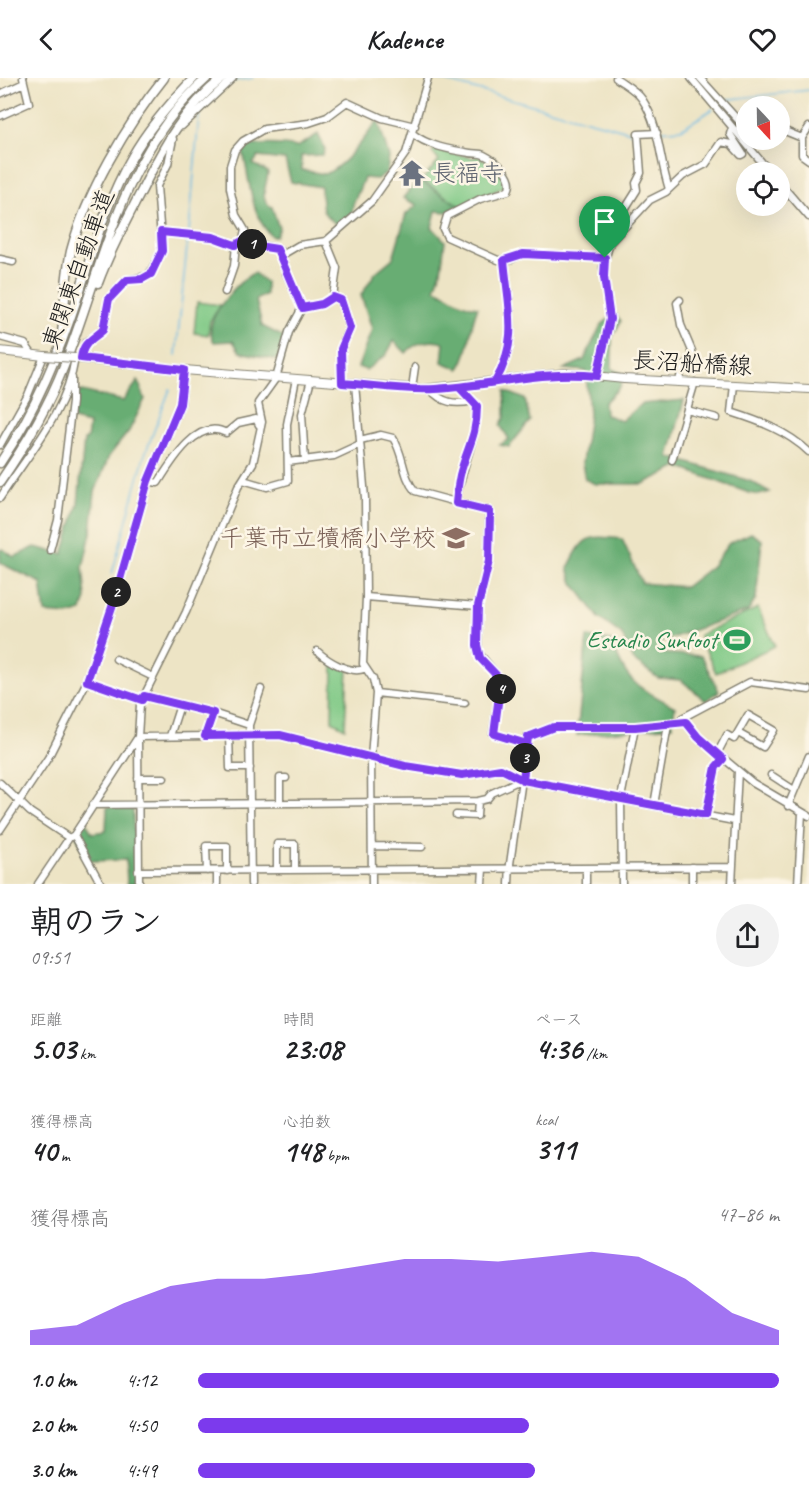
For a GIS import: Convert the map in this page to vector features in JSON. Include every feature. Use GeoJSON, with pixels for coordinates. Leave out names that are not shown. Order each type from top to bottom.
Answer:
{"type":"FeatureCollection","features":[{"type":"Feature","properties":{"kind":"highway"},"geometry":{"type":"LineString","coordinates":[[60,348],[71,252],[97,182],[136,117],[164,78]]}},
{"type":"Feature","properties":{"kind":"highway","name":"東関東自動車道"},"geometry":{"type":"LineString","coordinates":[[2,460],[36,403],[60,348],[91,253],[122,175],[149,131],[194,78]]}},
{"type":"Feature","properties":{"kind":"highway","name":"東関東自動車道"},"geometry":{"type":"LineString","coordinates":[[0,482],[33,430],[70,349],[108,236],[131,180],[165,124],[207,78]]}},
{"type":"Feature","properties":{"kind":"highway"},"geometry":{"type":"LineString","coordinates":[[70,349],[108,257],[161,150],[183,116],[223,78]]}},
{"type":"Feature","properties":{"kind":"main road","name":"長沼船橋線"},"geometry":{"type":"LineString","coordinates":[[0,351],[184,370],[430,389],[565,373],[809,389]]}},
{"type":"Feature","properties":{"kind":"street"},"geometry":{"type":"LineString","coordinates":[[0,498],[36,446],[72,378],[86,342],[103,330],[109,299],[127,280],[142,279],[151,274],[162,251],[157,186],[168,164],[171,143],[199,108],[233,78]]}},
{"type":"Feature","properties":{"kind":"street"},"geometry":{"type":"LineString","coordinates":[[282,255],[299,245],[327,241],[372,201],[406,153],[428,78]]}},
{"type":"Feature","properties":{"kind":"street"},"geometry":{"type":"LineString","coordinates":[[616,78],[640,96],[656,131],[669,189]]}},
{"type":"Feature","properties":{"kind":"street"},"geometry":{"type":"LineString","coordinates":[[691,78],[762,162]]}},
{"type":"Feature","properties":{"kind":"street"},"geometry":{"type":"LineString","coordinates":[[700,78],[736,118]]}},
{"type":"Feature","properties":{"kind":"street"},"geometry":{"type":"LineString","coordinates":[[0,94],[24,81],[29,102],[0,116]]}},
{"type":"Feature","properties":{"kind":"street"},"geometry":{"type":"LineString","coordinates":[[225,292],[234,266],[237,245],[244,240],[245,230],[232,198],[230,175],[232,154],[243,141],[268,128],[304,124],[321,119],[347,102],[382,118],[415,126]]}},
{"type":"Feature","properties":{"kind":"street"},"geometry":{"type":"LineString","coordinates":[[809,127],[802,138],[802,155],[809,160]]}},
{"type":"Feature","properties":{"kind":"street"},"geometry":{"type":"LineString","coordinates":[[603,257],[615,237],[650,200],[669,189],[684,176],[706,165],[721,142],[732,143],[741,155],[743,154],[730,134],[732,128]]}},
{"type":"Feature","properties":{"kind":"street"},"geometry":{"type":"LineString","coordinates":[[597,376],[610,319],[604,277],[605,241],[637,190],[636,183],[641,173],[638,134],[656,131]]}},
{"type":"Feature","properties":{"kind":"street"},"geometry":{"type":"LineString","coordinates":[[412,133],[447,149],[483,154],[506,172],[510,185],[508,190],[480,199],[450,213],[443,229],[447,237],[504,260],[523,254],[538,257],[603,257]]}},
{"type":"Feature","properties":{"kind":"street"},"geometry":{"type":"LineString","coordinates":[[790,133],[802,138]]}},
{"type":"Feature","properties":{"kind":"street"},"geometry":{"type":"LineString","coordinates":[[790,195],[809,217]]}},
{"type":"Feature","properties":{"kind":"street"},"geometry":{"type":"LineString","coordinates":[[161,232],[213,237],[237,245]]}},
{"type":"Feature","properties":{"kind":"street"},"geometry":{"type":"LineString","coordinates":[[244,240],[252,245],[274,247],[282,255],[286,273],[302,308]]}},
{"type":"Feature","properties":{"kind":"street"},"geometry":{"type":"LineString","coordinates":[[302,308],[322,304],[333,297],[337,268],[327,241]]}},
{"type":"Feature","properties":{"kind":"street"},"geometry":{"type":"LineString","coordinates":[[0,259],[13,262]]}},
{"type":"Feature","properties":{"kind":"street"},"geometry":{"type":"LineString","coordinates":[[495,382],[505,365],[511,340],[512,316],[504,260]]}},
{"type":"Feature","properties":{"kind":"street"},"geometry":{"type":"LineString","coordinates":[[333,297],[341,300],[349,322],[349,332],[341,349],[342,383]]}},
{"type":"Feature","properties":{"kind":"street"},"geometry":{"type":"LineString","coordinates":[[679,382],[682,366],[693,360],[692,351],[681,325],[677,303],[680,300]]}},
{"type":"Feature","properties":{"kind":"street"},"geometry":{"type":"LineString","coordinates":[[139,884],[138,712],[186,612],[243,480],[253,463],[262,422],[258,403],[276,378],[289,333],[302,308]]}},
{"type":"Feature","properties":{"kind":"street"},"geometry":{"type":"LineString","coordinates":[[0,337],[25,344],[32,354]]}},
{"type":"Feature","properties":{"kind":"street"},"geometry":{"type":"LineString","coordinates":[[0,445],[28,395],[45,356]]}},
{"type":"Feature","properties":{"kind":"street"},"geometry":{"type":"LineString","coordinates":[[412,388],[415,367]]}},
{"type":"Feature","properties":{"kind":"street"},"geometry":{"type":"LineString","coordinates":[[0,830],[48,758],[87,681],[113,604],[148,481],[180,404],[184,370]]}},
{"type":"Feature","properties":{"kind":"street"},"geometry":{"type":"LineString","coordinates":[[50,550],[58,520],[72,402],[72,378]]}},
{"type":"Feature","properties":{"kind":"street"},"geometry":{"type":"LineString","coordinates":[[243,480],[267,487],[288,481],[287,424],[296,379]]}},
{"type":"Feature","properties":{"kind":"street"},"geometry":{"type":"LineString","coordinates":[[305,460],[302,414],[311,380]]}},
{"type":"Feature","properties":{"kind":"street"},"geometry":{"type":"LineString","coordinates":[[672,460],[695,382]]}},
{"type":"Feature","properties":{"kind":"street"},"geometry":{"type":"LineString","coordinates":[[355,384],[365,498],[364,669],[373,679],[376,693],[372,757],[372,884]]}},
{"type":"Feature","properties":{"kind":"street"},"geometry":{"type":"LineString","coordinates":[[734,384],[731,412],[772,427],[809,452]]}},
{"type":"Feature","properties":{"kind":"street"},"geometry":{"type":"LineString","coordinates":[[456,503],[460,473],[473,443],[477,421],[477,406],[459,387]]}},
{"type":"Feature","properties":{"kind":"street"},"geometry":{"type":"LineString","coordinates":[[430,389],[437,398],[451,403],[472,401]]}},
{"type":"Feature","properties":{"kind":"street"},"geometry":{"type":"LineString","coordinates":[[687,410],[717,418]]}},
{"type":"Feature","properties":{"kind":"street"},"geometry":{"type":"LineString","coordinates":[[148,481],[158,483],[169,465],[204,430],[216,428],[226,433],[238,423],[256,419],[260,435]]}},
{"type":"Feature","properties":{"kind":"street"},"geometry":{"type":"LineString","coordinates":[[288,462],[334,456],[360,442],[381,435],[393,438],[399,447],[406,477],[415,491],[489,511],[487,568],[478,606],[478,652],[501,680],[497,717],[492,731],[494,734],[527,744]]}},
{"type":"Feature","properties":{"kind":"street"},"geometry":{"type":"LineString","coordinates":[[366,597],[478,606]]}},
{"type":"Feature","properties":{"kind":"street"},"geometry":{"type":"LineString","coordinates":[[317,651],[336,665],[360,671],[364,669]]}},
{"type":"Feature","properties":{"kind":"street"},"geometry":{"type":"LineString","coordinates":[[116,659],[153,677]]}},
{"type":"Feature","properties":{"kind":"street"},"geometry":{"type":"LineString","coordinates":[[87,681],[143,698],[213,713],[249,725]]}},
{"type":"Feature","properties":{"kind":"street"},"geometry":{"type":"LineString","coordinates":[[809,690],[750,682],[682,718],[720,757],[738,771],[788,806],[809,816]]}},
{"type":"Feature","properties":{"kind":"street"},"geometry":{"type":"LineString","coordinates":[[251,884],[249,725],[261,689]]}},
{"type":"Feature","properties":{"kind":"street"},"geometry":{"type":"LineString","coordinates":[[376,693],[465,703]]}},
{"type":"Feature","properties":{"kind":"street"},"geometry":{"type":"LineString","coordinates":[[170,736],[180,705]]}},
{"type":"Feature","properties":{"kind":"street"},"geometry":{"type":"LineString","coordinates":[[205,736],[213,713]]}},
{"type":"Feature","properties":{"kind":"street"},"geometry":{"type":"LineString","coordinates":[[706,815],[716,767],[727,735],[734,739],[748,715],[774,730],[763,747],[738,733]]}},
{"type":"Feature","properties":{"kind":"street"},"geometry":{"type":"LineString","coordinates":[[509,884],[528,737],[554,727],[635,727],[686,722]]}},
{"type":"Feature","properties":{"kind":"street"},"geometry":{"type":"LineString","coordinates":[[654,805],[668,725]]}},
{"type":"Feature","properties":{"kind":"street"},"geometry":{"type":"LineString","coordinates":[[622,884],[621,798],[635,727]]}},
{"type":"Feature","properties":{"kind":"street"},"geometry":{"type":"LineString","coordinates":[[229,735],[230,768],[250,768]]}},
{"type":"Feature","properties":{"kind":"street"},"geometry":{"type":"LineString","coordinates":[[138,737],[280,735],[462,775],[501,769],[521,780],[735,821]]}},
{"type":"Feature","properties":{"kind":"street"},"geometry":{"type":"LineString","coordinates":[[38,884],[138,737]]}},
{"type":"Feature","properties":{"kind":"street"},"geometry":{"type":"LineString","coordinates":[[788,806],[809,756]]}},
{"type":"Feature","properties":{"kind":"street"},"geometry":{"type":"LineString","coordinates":[[732,884],[738,771]]}},
{"type":"Feature","properties":{"kind":"street"},"geometry":{"type":"LineString","coordinates":[[771,775],[794,790]]}},
{"type":"Feature","properties":{"kind":"street"},"geometry":{"type":"LineString","coordinates":[[138,778],[164,778]]}},
{"type":"Feature","properties":{"kind":"street"},"geometry":{"type":"LineString","coordinates":[[280,803],[279,778],[286,778]]}},
{"type":"Feature","properties":{"kind":"street"},"geometry":{"type":"LineString","coordinates":[[92,806],[478,801],[487,800],[492,793],[521,780]]}},
{"type":"Feature","properties":{"kind":"street"},"geometry":{"type":"LineString","coordinates":[[0,783],[19,804],[71,836],[101,884]]}},
{"type":"Feature","properties":{"kind":"street"},"geometry":{"type":"LineString","coordinates":[[456,815],[477,816],[478,801]]}},
{"type":"Feature","properties":{"kind":"street"},"geometry":{"type":"LineString","coordinates":[[798,884],[802,813]]}},
{"type":"Feature","properties":{"kind":"street"},"geometry":{"type":"LineString","coordinates":[[277,870],[277,844],[295,844],[295,870]]}},
{"type":"Feature","properties":{"kind":"street"},"geometry":{"type":"LineString","coordinates":[[207,871],[206,846],[227,846],[227,871]]}},
{"type":"Feature","properties":{"kind":"street"},"geometry":{"type":"LineString","coordinates":[[372,846],[422,847]]}},
{"type":"Feature","properties":{"kind":"street"},"geometry":{"type":"LineString","coordinates":[[692,867],[692,884]]}},
{"type":"Feature","properties":{"kind":"street"},"geometry":{"type":"LineString","coordinates":[[138,871],[732,867]]}},
{"type":"Feature","properties":{"kind":"street"},"geometry":{"type":"LineString","coordinates":[[586,868],[586,884]]}},
{"type":"Feature","properties":{"kind":"street"},"geometry":{"type":"LineString","coordinates":[[482,884],[483,869]]}},
{"type":"Feature","properties":{"kind":"street"},"geometry":{"type":"LineString","coordinates":[[217,871],[217,884]]}},
{"type":"Feature","properties":{"kind":"green space"},"geometry":{"type":"Polygon","coordinates":[[[378,120],[389,157],[387,172],[377,179],[364,178],[353,205],[352,215],[340,226],[323,211],[321,187],[291,182],[285,160],[258,157],[253,164],[268,172],[264,196],[272,207],[279,228],[276,236],[271,236],[254,206],[242,148],[269,144],[297,147],[318,134],[325,149],[323,155],[301,156],[302,170],[325,174],[347,158],[378,120]]]}},
{"type":"Feature","properties":{"kind":"green space"},"geometry":{"type":"Polygon","coordinates":[[[435,149],[473,158],[478,156],[502,171],[508,185],[461,207],[422,180],[439,161],[432,152],[435,149]]]}},
{"type":"Feature","properties":{"kind":"green space"},"geometry":{"type":"Polygon","coordinates":[[[418,179],[460,206],[447,212],[436,211],[432,227],[445,241],[441,271],[435,289],[461,302],[478,307],[466,354],[459,369],[442,362],[444,343],[424,342],[414,346],[406,353],[394,341],[386,355],[366,370],[358,367],[372,329],[361,295],[375,273],[393,258],[406,214],[417,205],[403,198],[418,179]]]}},
{"type":"Feature","properties":{"kind":"green space"},"geometry":{"type":"Polygon","coordinates":[[[254,273],[266,282],[266,294],[256,300],[262,326],[286,338],[277,360],[240,352],[233,341],[214,342],[211,335],[213,321],[221,305],[248,276],[254,273]]]}},
{"type":"Feature","properties":{"kind":"green space"},"geometry":{"type":"Polygon","coordinates":[[[197,302],[221,305],[210,321],[208,335],[194,333],[197,302]]]}},
{"type":"Feature","properties":{"kind":"green space"},"geometry":{"type":"Polygon","coordinates":[[[615,314],[621,321],[612,337],[612,369],[624,374],[620,387],[604,403],[605,414],[621,421],[641,404],[684,400],[669,457],[750,481],[770,492],[759,495],[749,493],[678,467],[643,484],[595,484],[585,479],[582,463],[589,415],[586,371],[564,369],[584,360],[601,325],[615,314]]]}},
{"type":"Feature","properties":{"kind":"green space"},"geometry":{"type":"Polygon","coordinates":[[[138,381],[145,399],[129,431],[109,456],[95,492],[91,533],[83,567],[86,598],[82,611],[68,615],[45,613],[41,583],[0,563],[0,550],[3,549],[14,557],[35,547],[63,554],[78,504],[84,440],[87,439],[89,424],[73,420],[76,394],[82,391],[123,401],[138,381]]]}},
{"type":"Feature","properties":{"kind":"green space"},"geometry":{"type":"Polygon","coordinates":[[[505,391],[525,399],[530,421],[509,447],[500,445],[509,439],[500,425],[505,417],[505,391]]]}},
{"type":"Feature","properties":{"kind":"green space"},"geometry":{"type":"Polygon","coordinates":[[[751,533],[762,540],[756,599],[748,611],[660,642],[659,653],[701,656],[719,691],[706,701],[681,680],[658,678],[633,660],[622,635],[599,618],[573,583],[568,568],[578,549],[588,540],[601,537],[622,539],[642,583],[685,587],[712,566],[729,543],[751,533]]]}},
{"type":"Feature","properties":{"kind":"green space","name":"Estadio Sunfoot"},"geometry":{"type":"Polygon","coordinates":[[[758,608],[775,646],[716,673],[699,635],[758,608]]]}},
{"type":"Feature","properties":{"kind":"green space"},"geometry":{"type":"Polygon","coordinates":[[[587,637],[612,641],[617,656],[634,683],[675,707],[672,726],[577,735],[587,637]]]}},
{"type":"Feature","properties":{"kind":"green space"},"geometry":{"type":"Polygon","coordinates":[[[333,664],[348,669],[345,728],[332,721],[333,664]]]}},
{"type":"Feature","properties":{"kind":"green space"},"geometry":{"type":"Polygon","coordinates":[[[133,806],[135,884],[127,884],[126,860],[90,861],[76,835],[85,820],[92,833],[106,831],[107,807],[133,806]]]}},
{"type":"Feature","properties":{"kind":"waterway"},"geometry":{"type":"LineString","coordinates":[[234,81],[253,78]]}},
{"type":"Feature","properties":{"kind":"waterway"},"geometry":{"type":"LineString","coordinates":[[433,78],[635,133]]}},
{"type":"Feature","properties":{"kind":"waterway"},"geometry":{"type":"LineString","coordinates":[[723,100],[809,90]]}},
{"type":"Feature","properties":{"kind":"waterway"},"geometry":{"type":"LineString","coordinates":[[657,131],[681,129],[713,109]]}},
{"type":"Feature","properties":{"kind":"waterway"},"geometry":{"type":"LineString","coordinates":[[189,232],[199,114]]}},
{"type":"Feature","properties":{"kind":"waterway"},"geometry":{"type":"LineString","coordinates":[[176,355],[188,237]]}},
{"type":"Feature","properties":{"kind":"waterway"},"geometry":{"type":"LineString","coordinates":[[112,574],[144,457],[170,389]]}},
{"type":"Feature","properties":{"kind":"place","name":"長福寺"},"geometry":{"type":"Point","coordinates":[412,173]}},
{"type":"Feature","properties":{"kind":"place","name":"千葉市立犢橋小学校"},"geometry":{"type":"Point","coordinates":[456,538]}},
{"type":"Feature","properties":{"kind":"place","name":"Estadio Sunfoot"},"geometry":{"type":"Point","coordinates":[737,640]}},
{"type":"Feature","properties":{"kind":"route"},"geometry":{"type":"LineString","coordinates":[[605,258],[601,256],[538,257],[523,254],[510,260],[504,260],[512,316],[508,357],[495,382],[459,387],[477,406],[477,421],[473,443],[460,473],[456,503],[489,511],[490,514],[489,561],[477,618],[480,658],[501,680],[497,717],[492,731],[494,734],[527,744],[523,780],[706,815],[716,767],[723,759],[698,737],[686,722],[635,727],[554,727],[528,737],[523,780],[520,780],[501,769],[462,775],[405,766],[280,735],[205,736],[213,713],[144,696],[142,700],[87,681],[113,604],[148,481],[180,404],[184,370],[81,358],[82,350],[86,342],[103,330],[109,299],[127,280],[142,279],[151,274],[162,251],[161,232],[213,237],[235,245],[244,240],[252,245],[274,247],[282,255],[288,279],[302,308],[322,304],[333,297],[341,300],[350,328],[341,349],[342,383],[423,389],[459,387],[565,373],[597,376],[611,311],[604,277],[605,258]]}}]}
